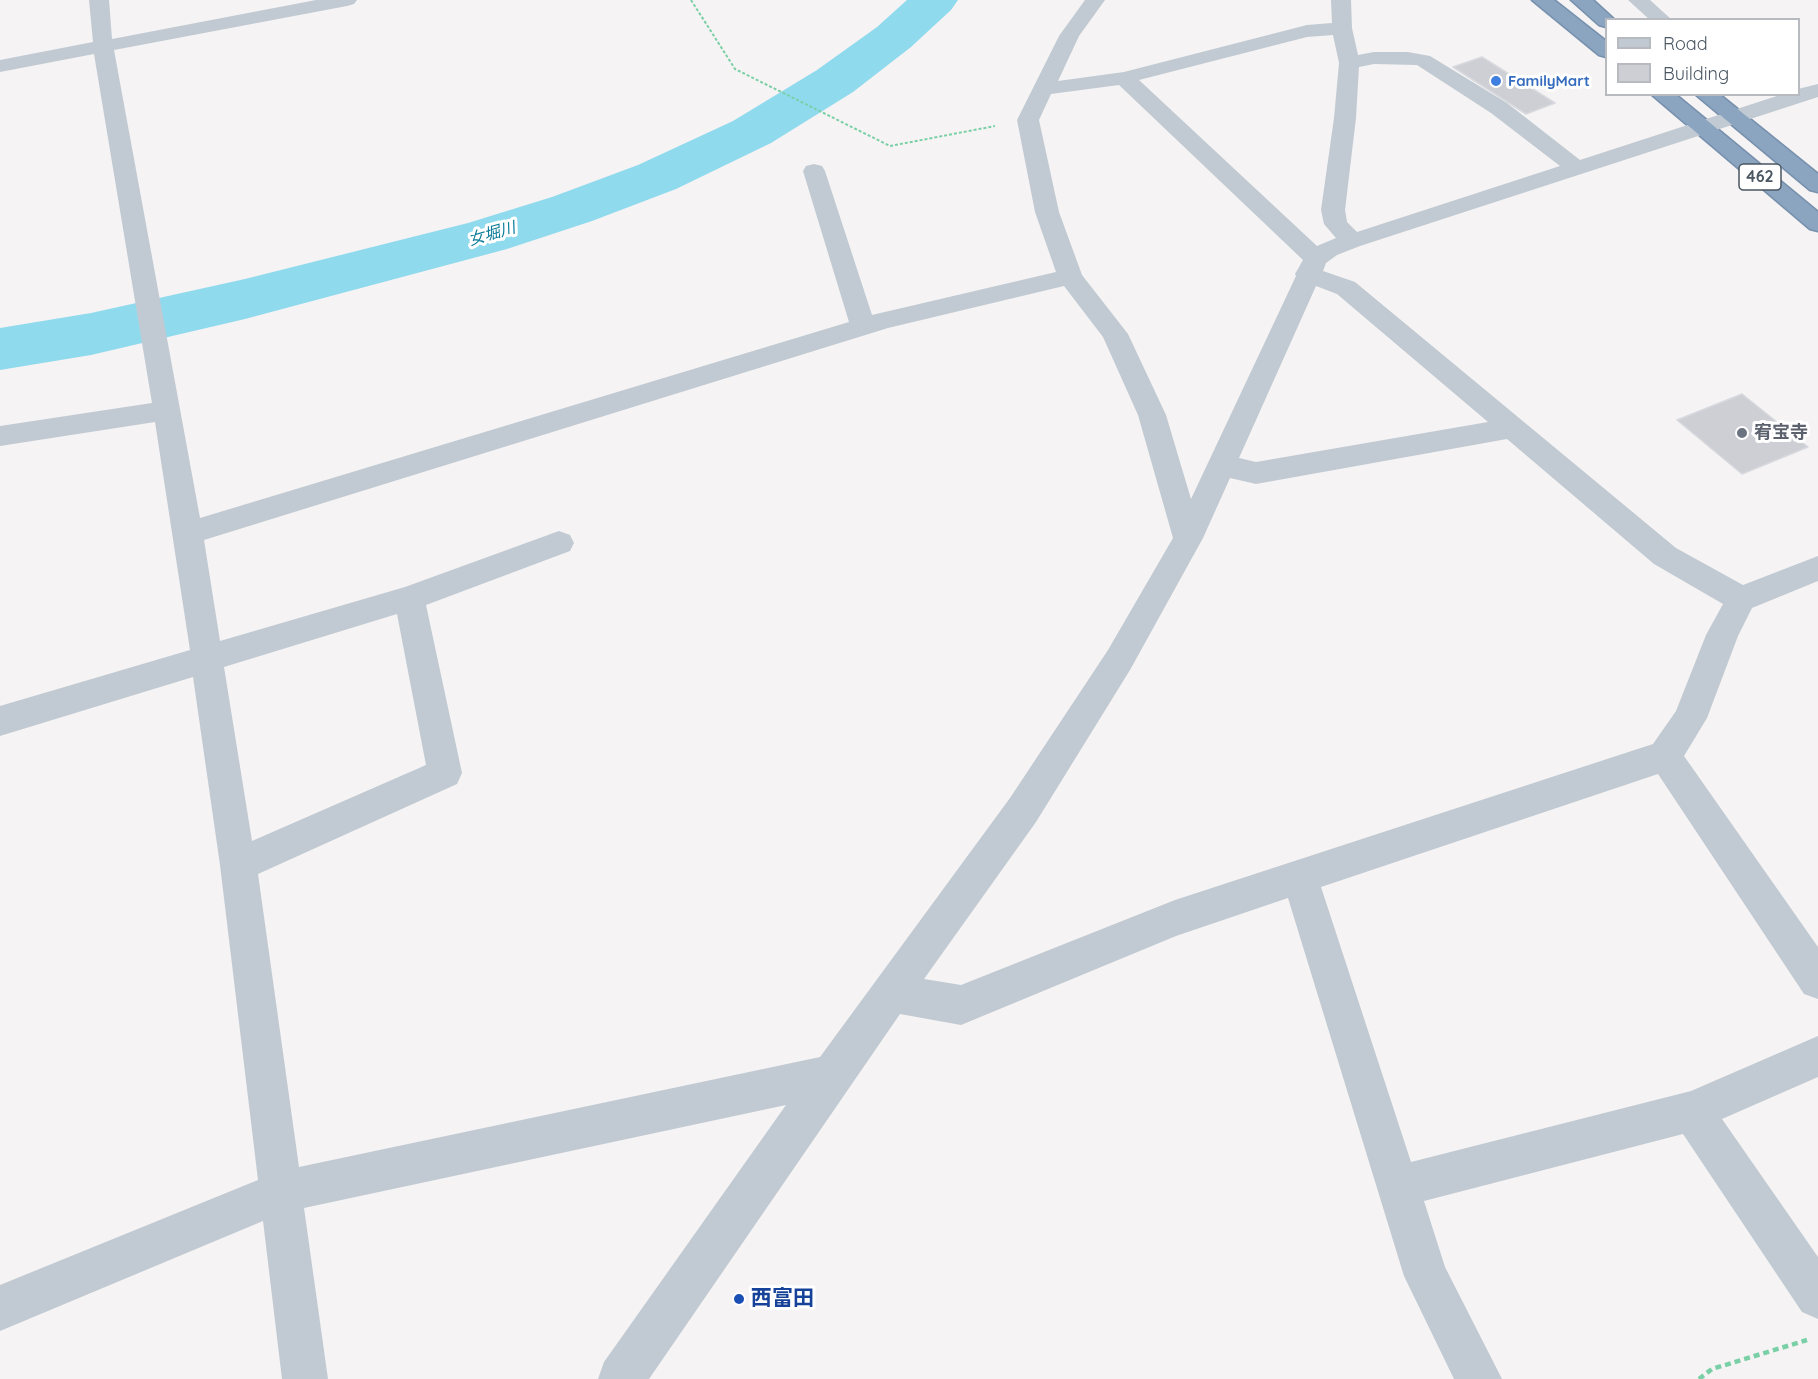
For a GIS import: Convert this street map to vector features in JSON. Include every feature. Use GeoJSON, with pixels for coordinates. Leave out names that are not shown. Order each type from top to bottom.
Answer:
{"type":"FeatureCollection","features":[{"type":"Feature","properties":{"kind":"highway"},"geometry":{"type":"LineString","coordinates":[[1542,0],[1605,50]]}},
{"type":"Feature","properties":{"kind":"highway"},"geometry":{"type":"LineString","coordinates":[[1581,0],[1605,19]]}},
{"type":"Feature","properties":{"kind":"highway"},"geometry":{"type":"LineString","coordinates":[[1594,0],[1605,18]]}},
{"type":"Feature","properties":{"kind":"highway","name":"462"},"geometry":{"type":"LineString","coordinates":[[1664,96],[1818,224]]}},
{"type":"Feature","properties":{"kind":"highway","name":"462"},"geometry":{"type":"LineString","coordinates":[[1708,96],[1818,185]]}},
{"type":"Feature","properties":{"kind":"street"},"geometry":{"type":"LineString","coordinates":[[99,0],[103,46],[188,532],[238,865],[305,1379]]}},
{"type":"Feature","properties":{"kind":"street"},"geometry":{"type":"LineString","coordinates":[[0,66],[347,0]]}},
{"type":"Feature","properties":{"kind":"street"},"geometry":{"type":"LineString","coordinates":[[1095,0],[1069,36],[1028,120],[1047,212],[1070,277],[1115,334],[1152,415],[1188,538]]}},
{"type":"Feature","properties":{"kind":"street"},"geometry":{"type":"LineString","coordinates":[[1341,0],[1342,28],[1349,63],[1346,118],[1333,210],[1336,224],[1352,241]]}},
{"type":"Feature","properties":{"kind":"street"},"geometry":{"type":"LineString","coordinates":[[1638,0],[1660,18]]}},
{"type":"Feature","properties":{"kind":"street"},"geometry":{"type":"LineString","coordinates":[[1042,89],[1124,78],[1307,30],[1342,28]]}},
{"type":"Feature","properties":{"kind":"street"},"geometry":{"type":"LineString","coordinates":[[1349,63],[1374,58],[1423,60],[1499,108],[1577,168]]}},
{"type":"Feature","properties":{"kind":"street"},"geometry":{"type":"LineString","coordinates":[[1124,78],[1311,267],[1346,288],[1665,556],[1741,599]]}},
{"type":"Feature","properties":{"kind":"street"},"geometry":{"type":"LineString","coordinates":[[621,1379],[832,1075],[1023,810],[1119,660],[1188,538],[1311,267],[1328,250],[1352,241],[1735,118],[1792,96]]}},
{"type":"Feature","properties":{"kind":"street"},"geometry":{"type":"LineString","coordinates":[[814,171],[863,326]]}},
{"type":"Feature","properties":{"kind":"street"},"geometry":{"type":"LineString","coordinates":[[188,532],[863,326],[1070,277]]}},
{"type":"Feature","properties":{"kind":"street"},"geometry":{"type":"LineString","coordinates":[[0,436],[166,411]]}},
{"type":"Feature","properties":{"kind":"street"},"geometry":{"type":"LineString","coordinates":[[1221,465],[1256,473],[1512,428]]}},
{"type":"Feature","properties":{"kind":"street"},"geometry":{"type":"LineString","coordinates":[[0,721],[409,598],[559,543]]}},
{"type":"Feature","properties":{"kind":"street"},"geometry":{"type":"LineString","coordinates":[[891,993],[961,1005],[1175,918],[1665,756],[1689,718],[1722,635],[1741,599],[1818,568]]}},
{"type":"Feature","properties":{"kind":"street"},"geometry":{"type":"LineString","coordinates":[[238,865],[445,773],[409,598]]}},
{"type":"Feature","properties":{"kind":"street"},"geometry":{"type":"LineString","coordinates":[[1665,756],[1818,980]]}},
{"type":"Feature","properties":{"kind":"street"},"geometry":{"type":"LineString","coordinates":[[1300,878],[1426,1276],[1479,1379]]}},
{"type":"Feature","properties":{"kind":"street"},"geometry":{"type":"LineString","coordinates":[[1396,1187],[1692,1111],[1818,1056]]}},
{"type":"Feature","properties":{"kind":"street"},"geometry":{"type":"LineString","coordinates":[[0,1308],[280,1192],[832,1075]]}},
{"type":"Feature","properties":{"kind":"street"},"geometry":{"type":"LineString","coordinates":[[1692,1111],[1818,1296]]}},
{"type":"Feature","properties":{"kind":"path"},"geometry":{"type":"LineString","coordinates":[[691,0],[735,69],[890,146],[1028,120]]}},
{"type":"Feature","properties":{"kind":"path"},"geometry":{"type":"LineString","coordinates":[[1699,1379],[1712,1369],[1818,1337]]}},
{"type":"Feature","properties":{"kind":"building"},"geometry":{"type":"Polygon","coordinates":[[[1482,57],[1555,103],[1526,114],[1453,67],[1482,57]]]}},
{"type":"Feature","properties":{"kind":"building","name":"宥宝寺"},"geometry":{"type":"Polygon","coordinates":[[[1742,394],[1808,447],[1742,474],[1677,420],[1742,394]]]}},
{"type":"Feature","properties":{"kind":"waterway","name":"女堀川"},"geometry":{"type":"LineString","coordinates":[[0,349],[91,334],[245,299],[487,236],[572,209],[657,177],[752,132],[835,81],[894,37],[935,0]]}},
{"type":"Feature","properties":{"kind":"place","name":"FamilyMart"},"geometry":{"type":"Point","coordinates":[1496,81]}},
{"type":"Feature","properties":{"kind":"place","name":"宥宝寺"},"geometry":{"type":"Point","coordinates":[1742,433]}},
{"type":"Feature","properties":{"kind":"place","name":"西富田"},"geometry":{"type":"Point","coordinates":[739,1299]}}]}
